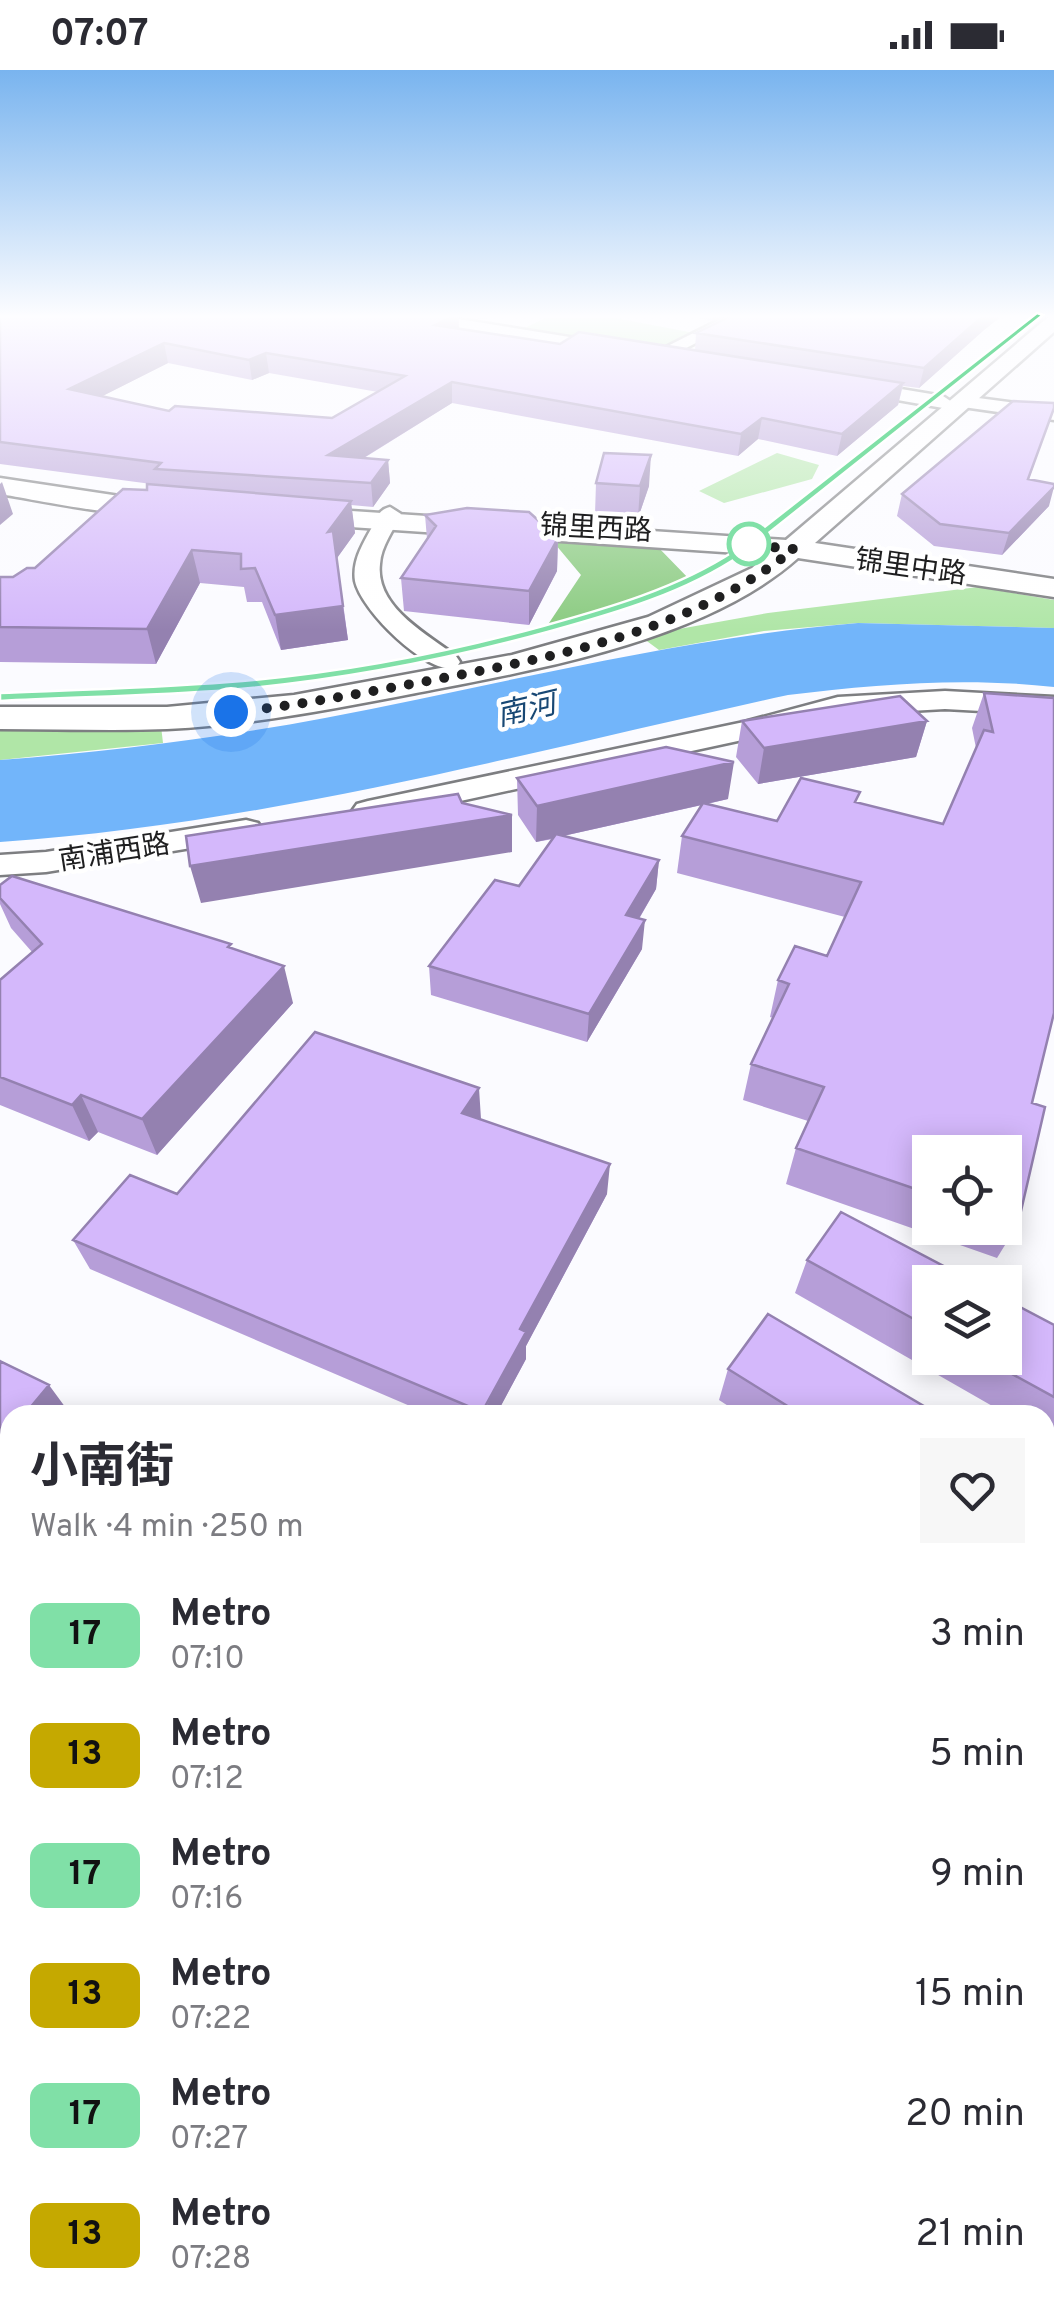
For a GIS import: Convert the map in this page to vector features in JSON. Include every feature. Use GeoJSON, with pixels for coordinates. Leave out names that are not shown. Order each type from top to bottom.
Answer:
{"type":"FeatureCollection","features":[{"type":"Feature","properties":{"kind":"main road"},"geometry":{"type":"LineString","coordinates":[[0,718],[167,718],[294,706],[516,664],[660,624],[776,545],[818,507],[930,420]]}},
{"type":"Feature","properties":{"kind":"main road"},"geometry":{"type":"LineString","coordinates":[[0,483],[133,499],[204,506],[126,504],[0,483]]}},
{"type":"Feature","properties":{"kind":"main road"},"geometry":{"type":"LineString","coordinates":[[818,507],[846,520],[882,557]]}},
{"type":"Feature","properties":{"kind":"main road","name":"锦里西路"},"geometry":{"type":"LineString","coordinates":[[250,509],[671,534],[776,545]]}},
{"type":"Feature","properties":{"kind":"main road"},"geometry":{"type":"LineString","coordinates":[[671,534],[698,552],[708,564],[710,584]]}},
{"type":"Feature","properties":{"kind":"main road"},"geometry":{"type":"LineString","coordinates":[[0,702],[188,702],[256,695],[446,662],[570,635],[633,616],[710,584],[776,545]]}},
{"type":"Feature","properties":{"kind":"main road","name":"锦里中路"},"geometry":{"type":"LineString","coordinates":[[776,545],[1054,579]]}},
{"type":"Feature","properties":{"kind":"main road","name":"锦里中路"},"geometry":{"type":"LineString","coordinates":[[882,557],[1054,588]]}},
{"type":"Feature","properties":{"kind":"street"},"geometry":{"type":"LineString","coordinates":[[98,529],[126,504]]}},
{"type":"Feature","properties":{"kind":"street"},"geometry":{"type":"LineString","coordinates":[[388,518],[367,564],[368,589],[381,606],[446,662]]}},
{"type":"Feature","properties":{"kind":"street"},"geometry":{"type":"LineString","coordinates":[[329,817],[746,730],[838,706],[945,700],[1054,706]]}},
{"type":"Feature","properties":{"kind":"street","name":"南浦西路"},"geometry":{"type":"LineString","coordinates":[[0,865],[46,862],[272,826]]}},
{"type":"Feature","properties":{"kind":"green space"},"geometry":{"type":"Polygon","coordinates":[[[777,453],[819,465],[812,479],[724,503],[699,491],[777,453]]]}},
{"type":"Feature","properties":{"kind":"green space"},"geometry":{"type":"Polygon","coordinates":[[[550,538],[656,545],[692,582],[547,626],[581,575],[550,538]]]}},
{"type":"Feature","properties":{"kind":"green space"},"geometry":{"type":"Polygon","coordinates":[[[978,587],[1054,600],[1054,628],[858,623],[764,631],[659,650],[640,636],[768,613],[978,587]]]}},
{"type":"Feature","properties":{"kind":"green space"},"geometry":{"type":"Polygon","coordinates":[[[0,726],[161,726],[163,743],[0,760],[0,726]]]}},
{"type":"Feature","properties":{"kind":"water","name":"南河"},"geometry":{"type":"Polygon","coordinates":[[[858,623],[1054,628],[1054,687],[921,683],[788,695],[298,803],[100,833],[0,842],[0,760],[244,732],[724,639],[858,623]]]}},
{"type":"Feature","properties":{"kind":"building"},"geometry":{"type":"Polygon","coordinates":[[[0,420],[388,420],[328,455],[388,460],[371,483],[155,469],[161,463],[0,442],[0,420]]]}},
{"type":"Feature","properties":{"kind":"building"},"geometry":{"type":"Polygon","coordinates":[[[662,420],[760,420],[741,434],[662,420]]]}},
{"type":"Feature","properties":{"kind":"building"},"geometry":{"type":"Polygon","coordinates":[[[771,420],[859,420],[842,434],[771,420]]]}},
{"type":"Feature","properties":{"kind":"building"},"geometry":{"type":"Polygon","coordinates":[[[990,420],[1050,420],[1028,479],[1054,487],[1009,533],[940,524],[902,494],[990,420]]]}},
{"type":"Feature","properties":{"kind":"building"},"geometry":{"type":"Polygon","coordinates":[[[604,453],[651,455],[640,486],[596,483],[604,453]]]}},
{"type":"Feature","properties":{"kind":"building"},"geometry":{"type":"Polygon","coordinates":[[[147,484],[351,501],[328,532],[333,531],[343,606],[275,615],[255,568],[241,569],[241,554],[192,550],[147,629],[0,627],[0,577],[13,577],[27,568],[35,568],[123,489],[147,490],[147,484]]]}},
{"type":"Feature","properties":{"kind":"building"},"geometry":{"type":"Polygon","coordinates":[[[467,508],[529,512],[558,538],[529,591],[401,578],[436,526],[425,515],[467,508]]]}},
{"type":"Feature","properties":{"kind":"building"},"geometry":{"type":"Polygon","coordinates":[[[984,693],[1054,698],[1054,1013],[1032,1103],[1045,1107],[1022,1207],[1022,1135],[912,1135],[912,1188],[796,1148],[824,1087],[751,1064],[789,984],[778,980],[795,946],[827,956],[861,882],[682,836],[703,803],[777,821],[801,778],[860,792],[855,802],[943,824],[984,730],[993,732],[984,693]]]}},
{"type":"Feature","properties":{"kind":"building"},"geometry":{"type":"Polygon","coordinates":[[[900,696],[927,721],[764,748],[742,721],[900,696]]]}},
{"type":"Feature","properties":{"kind":"building"},"geometry":{"type":"Polygon","coordinates":[[[666,747],[734,762],[537,806],[517,778],[666,747]]]}},
{"type":"Feature","properties":{"kind":"building"},"geometry":{"type":"Polygon","coordinates":[[[458,794],[462,803],[512,815],[190,866],[186,836],[458,794]]]}},
{"type":"Feature","properties":{"kind":"building"},"geometry":{"type":"Polygon","coordinates":[[[556,834],[659,860],[626,915],[645,920],[589,1014],[429,966],[495,880],[519,886],[556,834]]]}},
{"type":"Feature","properties":{"kind":"building"},"geometry":{"type":"Polygon","coordinates":[[[12,876],[231,944],[228,947],[284,966],[142,1119],[81,1095],[72,1105],[0,1077],[0,980],[42,944],[0,898],[0,885],[12,876]]]}},
{"type":"Feature","properties":{"kind":"building"},"geometry":{"type":"Polygon","coordinates":[[[315,1032],[479,1088],[462,1113],[610,1164],[520,1329],[526,1332],[486,1405],[465,1405],[73,1240],[130,1175],[177,1194],[315,1032]]]}},
{"type":"Feature","properties":{"kind":"building"},"geometry":{"type":"Polygon","coordinates":[[[841,1212],[942,1265],[912,1265],[912,1318],[807,1260],[841,1212]]]}},
{"type":"Feature","properties":{"kind":"building"},"geometry":{"type":"Polygon","coordinates":[[[1022,1308],[1054,1325],[1054,1397],[1014,1375],[1022,1375],[1022,1308]]]}},
{"type":"Feature","properties":{"kind":"building"},"geometry":{"type":"Polygon","coordinates":[[[768,1314],[922,1405],[786,1405],[728,1369],[768,1314]]]}},
{"type":"Feature","properties":{"kind":"building"},"geometry":{"type":"Polygon","coordinates":[[[0,1361],[49,1385],[32,1405],[0,1405],[0,1361]]]}},
{"type":"Feature","properties":{"kind":"metro line","name":"17"},"geometry":{"type":"LineString","coordinates":[[0,697],[230,686],[341,672],[474,648],[596,615],[708,573],[907,420]]}},
{"type":"Feature","properties":{"kind":"route"},"geometry":{"type":"LineString","coordinates":[[231,712],[294,706],[516,664],[660,624],[763,574],[794,549],[736,544],[749,544]]}}]}
